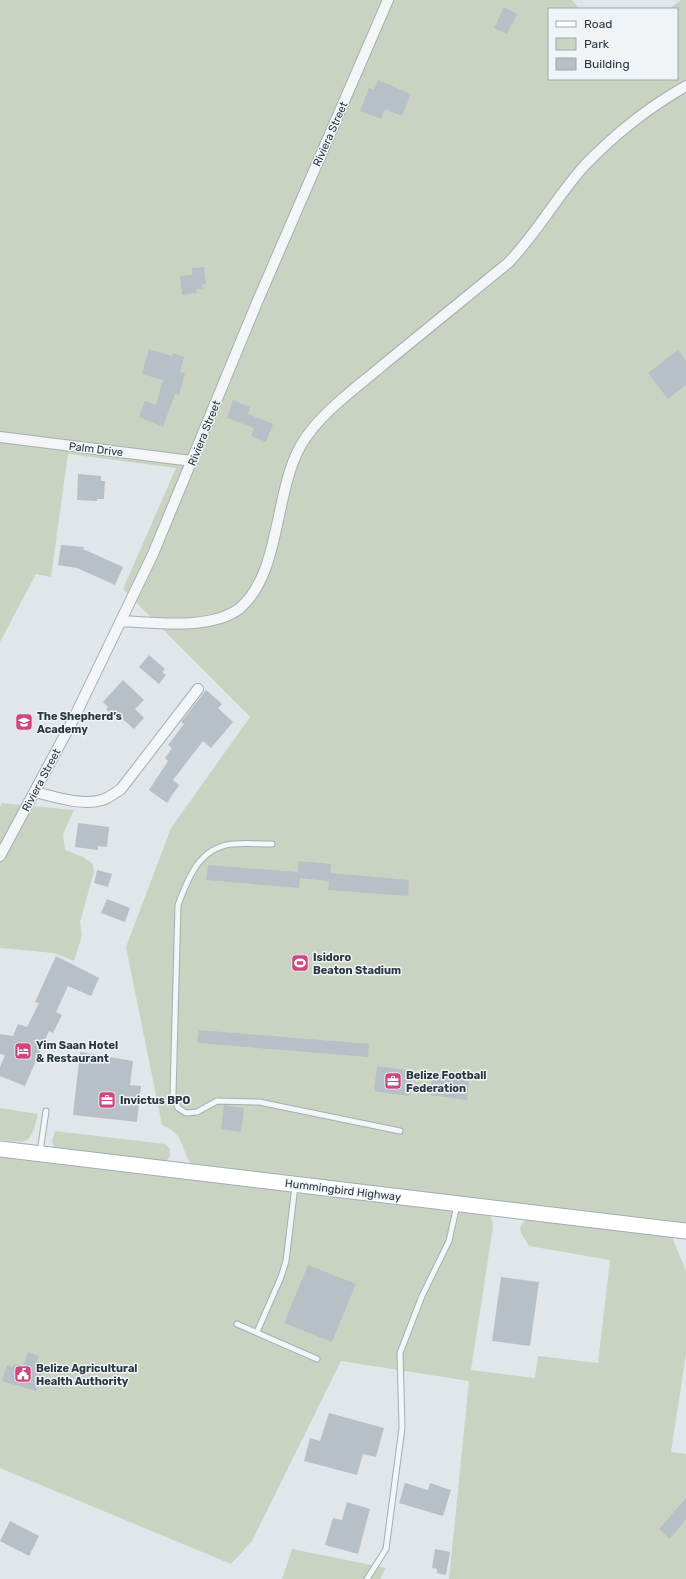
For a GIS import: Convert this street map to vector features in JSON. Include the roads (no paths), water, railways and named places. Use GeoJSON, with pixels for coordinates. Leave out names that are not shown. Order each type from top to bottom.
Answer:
{"type":"FeatureCollection","features":[{"type":"Feature","properties":{"kind":"main road","name":"Hummingbird Highway"},"geometry":{"type":"LineString","coordinates":[[0,1149],[39,1155],[686,1231]]}},
{"type":"Feature","properties":{"kind":"street","name":"Riviera Street"},"geometry":{"type":"LineString","coordinates":[[0,856],[35,792],[122,621],[153,554],[258,300],[388,0]]}},
{"type":"Feature","properties":{"kind":"street"},"geometry":{"type":"LineString","coordinates":[[122,621],[163,624],[205,621],[230,614],[248,600],[262,577],[269,557],[282,499],[293,462],[301,445],[311,432],[329,411],[354,389],[508,264],[523,247],[585,166],[617,136],[660,101],[686,86]]}},
{"type":"Feature","properties":{"kind":"street","name":"Palm Drive"},"geometry":{"type":"LineString","coordinates":[[0,437],[192,460]]}},
{"type":"Feature","properties":{"kind":"street"},"geometry":{"type":"LineString","coordinates":[[35,792],[63,799],[93,802],[102,800],[112,795],[121,789],[198,689]]}},
{"type":"Feature","properties":{"kind":"lane"},"geometry":{"type":"LineString","coordinates":[[272,844],[230,844],[206,853],[188,878],[178,905],[173,1094],[178,1108],[186,1113],[197,1112],[217,1101],[259,1102],[400,1131]]}},
{"type":"Feature","properties":{"kind":"lane"},"geometry":{"type":"LineString","coordinates":[[39,1155],[46,1111]]}},
{"type":"Feature","properties":{"kind":"lane"},"geometry":{"type":"LineString","coordinates":[[257,1332],[281,1277],[286,1261],[295,1185]]}},
{"type":"Feature","properties":{"kind":"lane"},"geometry":{"type":"LineString","coordinates":[[367,1579],[386,1549],[402,1428],[400,1353],[422,1296],[449,1241],[457,1204]]}},
{"type":"Feature","properties":{"kind":"lane"},"geometry":{"type":"LineString","coordinates":[[237,1324],[317,1359]]}},
{"type":"Feature","properties":{"kind":"place","name":"The Shepherd’s Academy"},"geometry":{"type":"Point","coordinates":[24,722]}},
{"type":"Feature","properties":{"kind":"place","name":"Isidoro Beaton Stadium"},"geometry":{"type":"Point","coordinates":[300,963]}},
{"type":"Feature","properties":{"kind":"place","name":"Yim Saan Hotel & Restaurant"},"geometry":{"type":"Point","coordinates":[23,1051]}},
{"type":"Feature","properties":{"kind":"place","name":"Belize Football Federation"},"geometry":{"type":"Point","coordinates":[393,1081]}},
{"type":"Feature","properties":{"kind":"place","name":"Invictus BPO"},"geometry":{"type":"Point","coordinates":[107,1100]}},
{"type":"Feature","properties":{"kind":"place","name":"Belize Agricultural Health Authority"},"geometry":{"type":"Point","coordinates":[23,1374]}}]}
